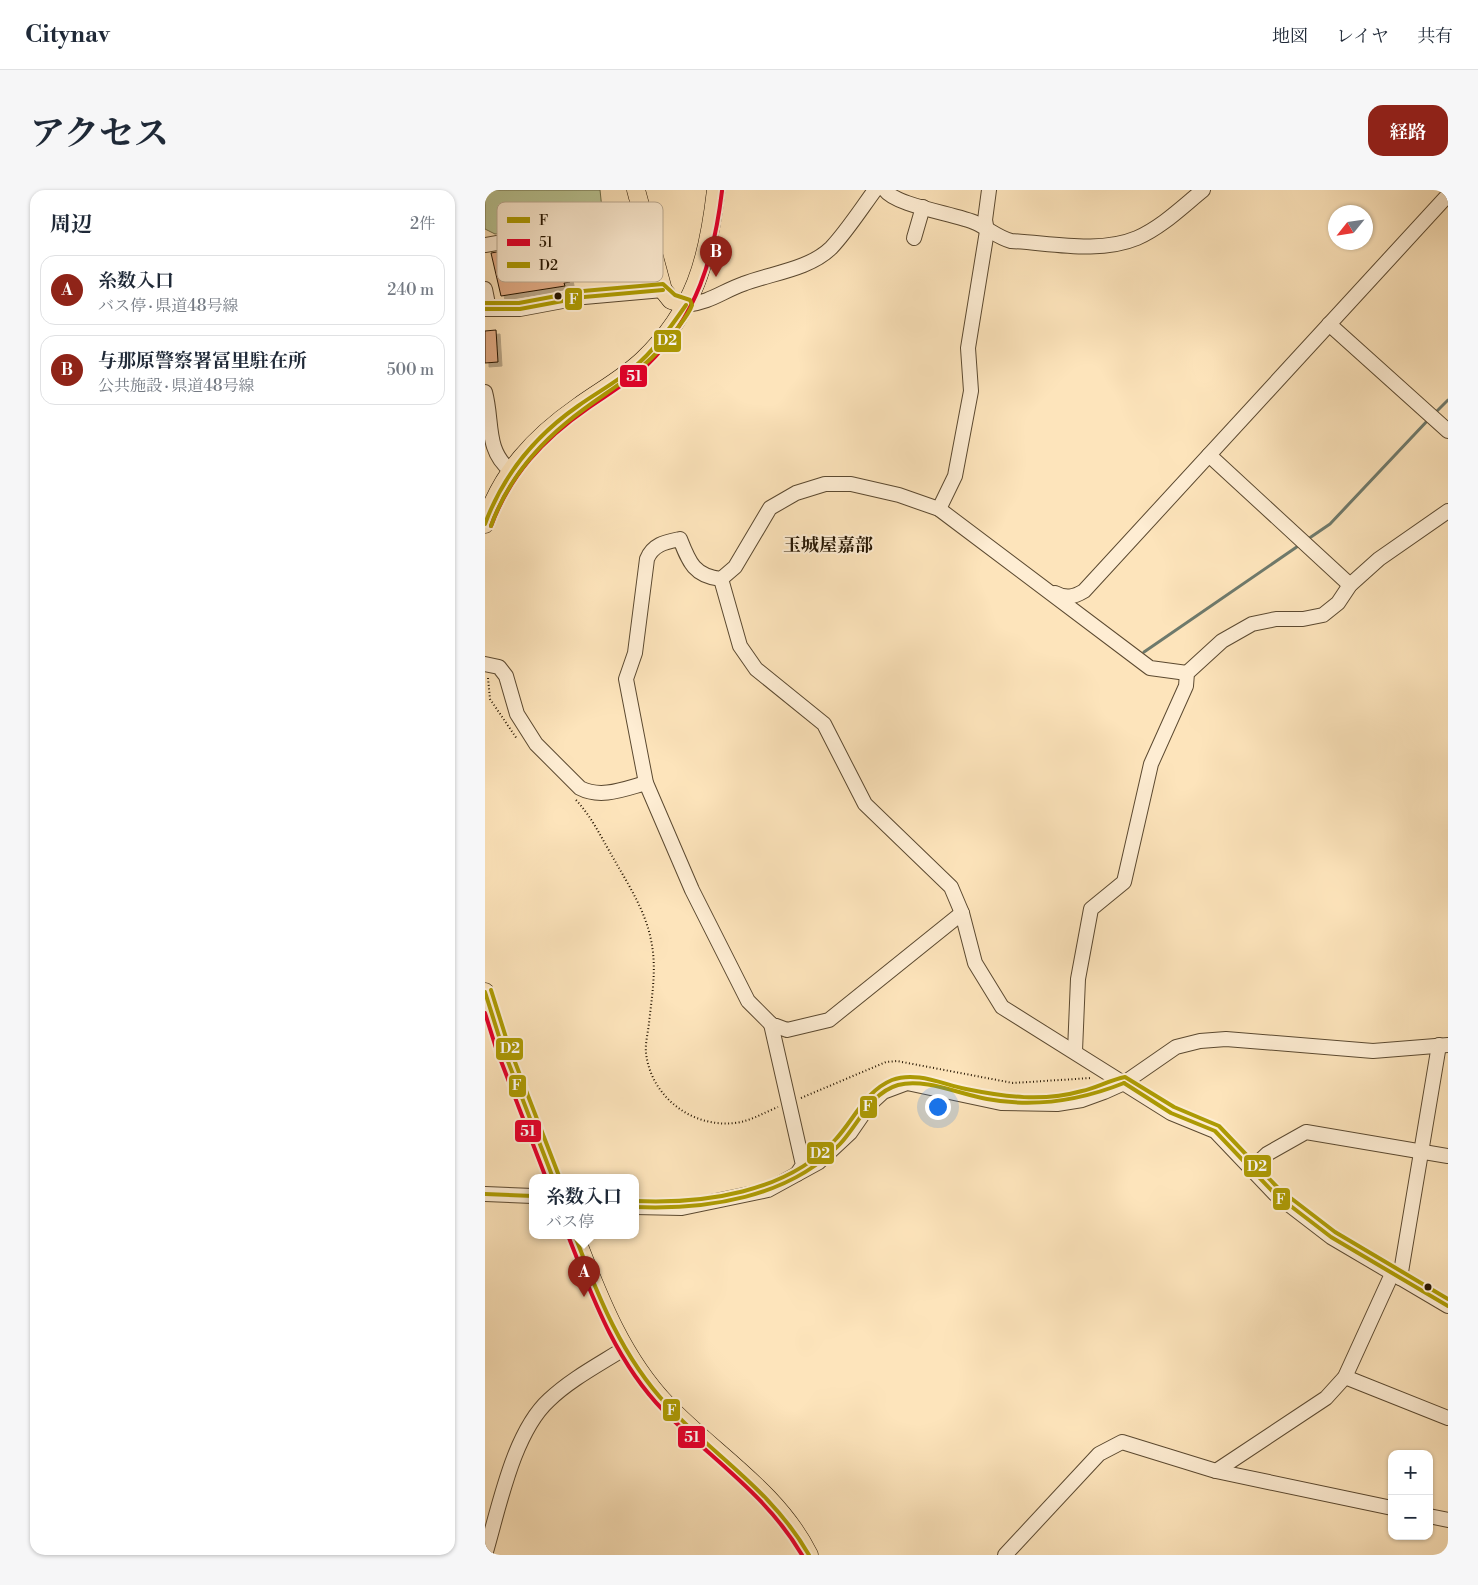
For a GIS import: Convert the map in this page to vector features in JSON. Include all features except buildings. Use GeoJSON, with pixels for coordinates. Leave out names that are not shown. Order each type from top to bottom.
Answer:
{"type":"FeatureCollection","features":[{"type":"Feature","properties":{"kind":"main road"},"geometry":{"type":"LineString","coordinates":[[485,524],[494,499],[510,470],[548,431],[643,360],[666,334],[686,305],[701,272],[711,233],[716,190]]}},
{"type":"Feature","properties":{"kind":"main road"},"geometry":{"type":"LineString","coordinates":[[661,282],[663,290],[671,300],[686,305]]}},
{"type":"Feature","properties":{"kind":"main road"},"geometry":{"type":"LineString","coordinates":[[485,992],[502,1046],[551,1174]]}},
{"type":"Feature","properties":{"kind":"main road"},"geometry":{"type":"LineString","coordinates":[[576,1239],[603,1307],[625,1348],[648,1383],[666,1404],[776,1506],[792,1524],[809,1555]]}},
{"type":"Feature","properties":{"kind":"street"},"geometry":{"type":"LineString","coordinates":[[686,305],[705,302],[743,284],[796,267],[814,259],[830,248],[875,190]]}},
{"type":"Feature","properties":{"kind":"street"},"geometry":{"type":"LineString","coordinates":[[885,190],[923,207],[977,223],[987,231],[1011,241],[1104,246],[1136,238],[1150,231],[1203,190]]}},
{"type":"Feature","properties":{"kind":"street"},"geometry":{"type":"LineString","coordinates":[[939,509],[955,476],[971,391],[968,348],[987,231],[985,220],[989,190]]}},
{"type":"Feature","properties":{"kind":"street"},"geometry":{"type":"LineString","coordinates":[[1044,588],[1062,597],[1075,596],[1084,591],[1448,195]]}},
{"type":"Feature","properties":{"kind":"street"},"geometry":{"type":"LineString","coordinates":[[914,238],[923,207]]}},
{"type":"Feature","properties":{"kind":"street"},"geometry":{"type":"LineString","coordinates":[[485,289],[487,309],[520,309],[584,297],[663,290]]}},
{"type":"Feature","properties":{"kind":"street"},"geometry":{"type":"LineString","coordinates":[[1329,324],[1443,427]]}},
{"type":"Feature","properties":{"kind":"street"},"geometry":{"type":"LineString","coordinates":[[485,392],[492,441],[499,461],[510,470]]}},
{"type":"Feature","properties":{"kind":"street"},"geometry":{"type":"LineString","coordinates":[[1209,455],[1350,585]]}},
{"type":"Feature","properties":{"kind":"street"},"geometry":{"type":"LineString","coordinates":[[962,913],[829,1020],[787,1030],[771,1024],[748,1001],[692,890],[646,783],[626,679],[635,653],[647,559],[650,552],[658,545],[680,540],[689,562],[696,570],[712,578],[721,579],[735,567],[770,508],[796,493],[825,484],[851,484],[899,494],[939,509],[1150,668],[1187,673]]}},
{"type":"Feature","properties":{"kind":"street"},"geometry":{"type":"LineString","coordinates":[[1075,1052],[1078,979],[1091,910],[1124,882],[1151,764],[1186,686],[1187,673],[1222,641],[1252,624],[1276,619],[1303,619],[1323,615],[1338,603],[1350,585],[1379,559],[1448,511]]}},
{"type":"Feature","properties":{"kind":"street"},"geometry":{"type":"LineString","coordinates":[[721,579],[740,646],[756,669],[824,724],[865,804],[951,887],[962,913],[975,964],[1002,1007],[1171,1113],[1215,1131],[1250,1170],[1275,1194],[1331,1237],[1448,1306]]}},
{"type":"Feature","properties":{"kind":"street"},"geometry":{"type":"LineString","coordinates":[[485,664],[499,667],[507,676],[517,714],[536,744],[580,788],[588,793],[614,792],[646,783]]}},
{"type":"Feature","properties":{"kind":"street"},"geometry":{"type":"LineString","coordinates":[[771,1024],[803,1165],[797,1174]]}},
{"type":"Feature","properties":{"kind":"street"},"geometry":{"type":"LineString","coordinates":[[639,1207],[682,1208],[768,1190],[819,1162],[850,1133],[870,1104],[883,1092],[907,1083],[1001,1103],[1057,1104],[1082,1100],[1124,1082],[1176,1047],[1200,1041],[1226,1039],[1373,1051],[1443,1045],[1423,1152],[1396,1276],[1345,1378],[1326,1398],[1216,1471]]}},
{"type":"Feature","properties":{"kind":"street"},"geometry":{"type":"LineString","coordinates":[[1250,1170],[1267,1154],[1306,1132],[1448,1156]]}},
{"type":"Feature","properties":{"kind":"street"},"geometry":{"type":"LineString","coordinates":[[485,1194],[529,1196]]}},
{"type":"Feature","properties":{"kind":"street"},"geometry":{"type":"LineString","coordinates":[[485,1555],[516,1453],[527,1428],[536,1414],[562,1390],[625,1348]]}},
{"type":"Feature","properties":{"kind":"street"},"geometry":{"type":"LineString","coordinates":[[1345,1378],[1448,1418]]}},
{"type":"Feature","properties":{"kind":"street"},"geometry":{"type":"LineString","coordinates":[[1007,1554],[1099,1454],[1122,1442],[1216,1471],[1388,1507]]}},
{"type":"Feature","properties":{"kind":"street"},"geometry":{"type":"LineString","coordinates":[[1433,1517],[1448,1520]]}},
{"type":"Feature","properties":{"kind":"green space"},"geometry":{"type":"Polygon","coordinates":[[[485,190],[600,190],[601,202],[497,202],[497,234],[485,229],[485,190]]]}},
{"type":"Feature","properties":{"kind":"waterway"},"geometry":{"type":"LineString","coordinates":[[1435,413],[1448,400]]}},
{"type":"Feature","properties":{"kind":"waterway"},"geometry":{"type":"LineString","coordinates":[[1308,539],[1330,524],[1429,419]]}},
{"type":"Feature","properties":{"kind":"waterway"},"geometry":{"type":"LineString","coordinates":[[1144,652],[1301,544]]}},
{"type":"Feature","properties":{"kind":"transit line","name":"51"},"geometry":{"type":"LineString","coordinates":[[491,526],[508,490],[518,474],[543,446],[572,420],[647,365],[679,327],[691,306],[708,262],[719,215],[722,191]]}},
{"type":"Feature","properties":{"kind":"transit line","name":"D2"},"geometry":{"type":"LineString","coordinates":[[485,303],[519,303],[583,291],[663,284],[675,295],[690,300],[692,305],[676,330],[650,359],[624,381],[566,423],[531,457],[504,496],[491,526]]}},
{"type":"Feature","properties":{"kind":"transit line","name":"F"},"geometry":{"type":"LineString","coordinates":[[485,309],[520,309],[584,297],[663,290]]}},
{"type":"Feature","properties":{"kind":"transit line","name":"F"},"geometry":{"type":"LineString","coordinates":[[485,524],[501,489],[534,444],[562,418],[619,379],[640,362],[661,339],[686,305]]}},
{"type":"Feature","properties":{"kind":"transit line","name":"D2"},"geometry":{"type":"LineString","coordinates":[[491,990],[508,1044],[558,1174]]}},
{"type":"Feature","properties":{"kind":"transit line","name":"F"},"geometry":{"type":"LineString","coordinates":[[485,992],[502,1046],[551,1174]]}},
{"type":"Feature","properties":{"kind":"transit line","name":"51"},"geometry":{"type":"LineString","coordinates":[[485,1013],[496,1048],[544,1174]]}},
{"type":"Feature","properties":{"kind":"transit line","name":"D2"},"geometry":{"type":"LineString","coordinates":[[639,1201],[688,1200],[743,1192],[793,1172],[815,1158],[835,1140],[874,1091],[892,1080],[910,1077],[929,1079],[966,1089],[995,1094],[1038,1097],[1082,1091],[1125,1077],[1174,1107],[1219,1126],[1279,1189],[1335,1232],[1448,1299]]}},
{"type":"Feature","properties":{"kind":"transit line","name":"F"},"geometry":{"type":"LineString","coordinates":[[639,1207],[690,1206],[718,1203],[745,1197],[796,1177],[819,1162],[840,1144],[872,1102],[888,1089],[898,1085],[908,1083],[931,1085],[1005,1102],[1040,1103],[1074,1098],[1124,1083]]}},
{"type":"Feature","properties":{"kind":"transit line","name":"F"},"geometry":{"type":"LineString","coordinates":[[1124,1083],[1171,1113],[1215,1131],[1275,1194],[1331,1237],[1448,1306]]}},
{"type":"Feature","properties":{"kind":"transit line","name":"F"},"geometry":{"type":"LineString","coordinates":[[485,1194],[529,1196]]}},
{"type":"Feature","properties":{"kind":"transit line","name":"51"},"geometry":{"type":"LineString","coordinates":[[569,1239],[597,1307],[632,1372],[663,1410],[737,1478],[772,1514],[802,1555]]}},
{"type":"Feature","properties":{"kind":"transit line","name":"F"},"geometry":{"type":"LineString","coordinates":[[576,1239],[602,1303],[637,1367],[667,1405],[778,1511],[809,1555]]}},
{"type":"Feature","properties":{"kind":"place","name":"与那原警察署冨里駐在所"},"geometry":{"type":"Point","coordinates":[716,277]}},
{"type":"Feature","properties":{"kind":"place","name":"糸数入口"},"geometry":{"type":"Point","coordinates":[584,1297]}},
{"type":"Feature","properties":{"kind":"district","name":"玉城屋嘉部"},"geometry":{"type":"Point","coordinates":[828,545]}}]}
